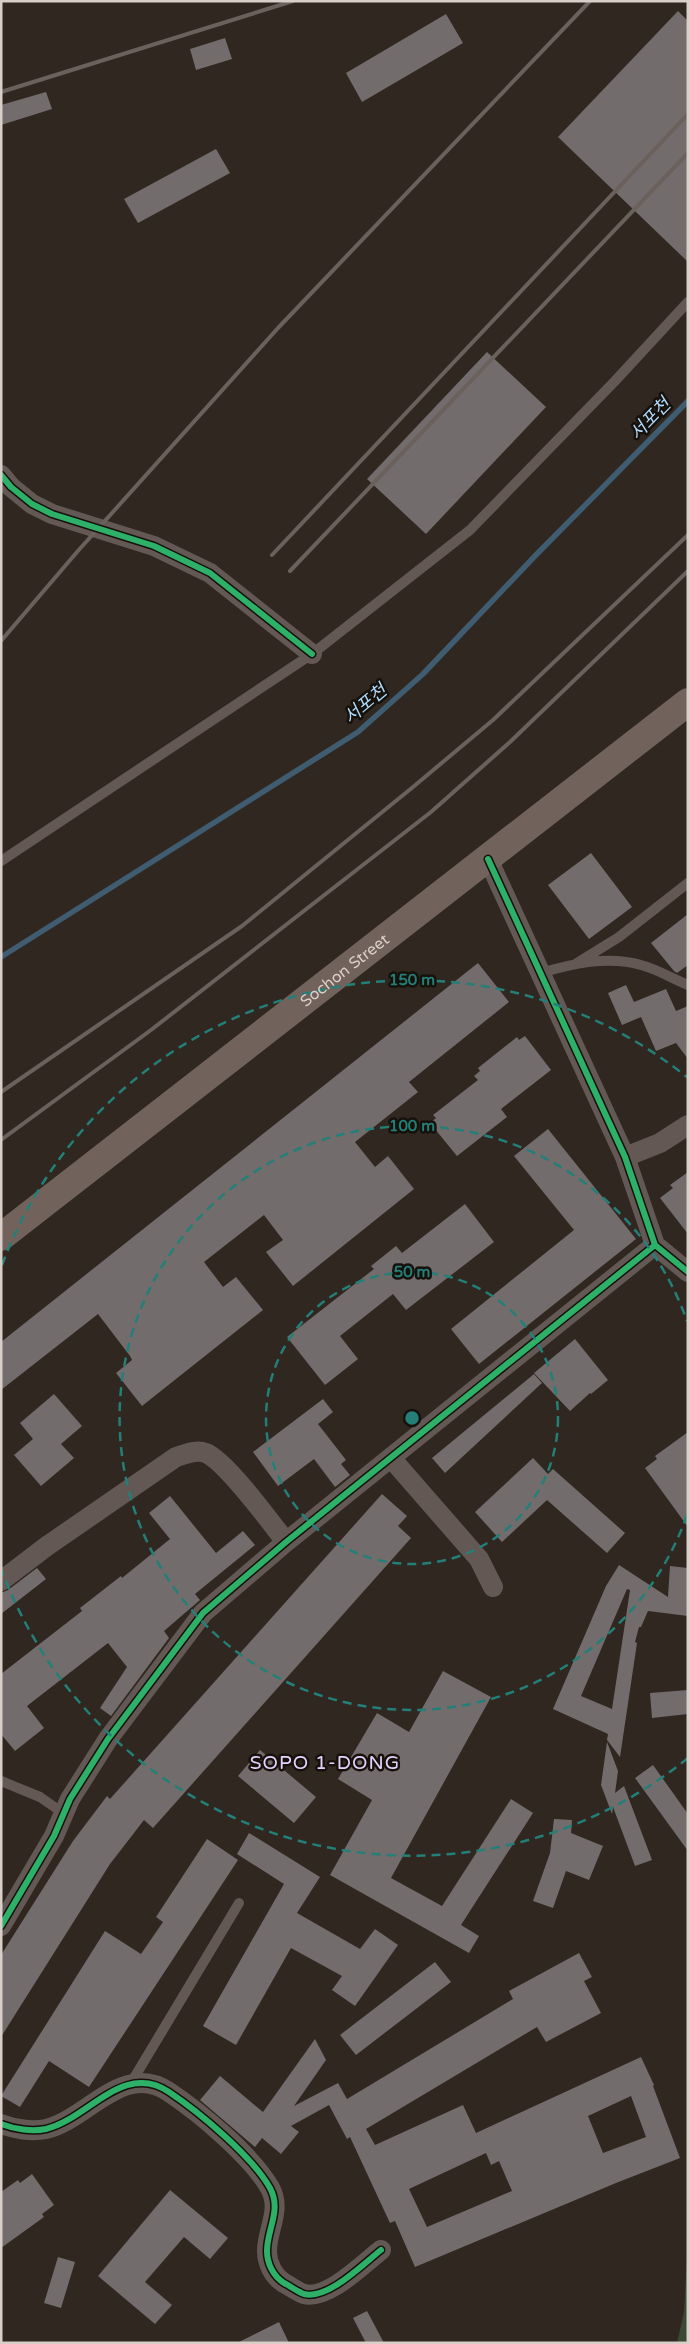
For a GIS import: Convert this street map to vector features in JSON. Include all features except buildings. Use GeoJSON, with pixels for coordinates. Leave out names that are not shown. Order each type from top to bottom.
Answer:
{"type":"FeatureCollection","features":[{"type":"Feature","properties":{"kind":"main road","name":"Sochon Street"},"geometry":{"type":"LineString","coordinates":[[1,1237],[488,860],[688,702]]}},
{"type":"Feature","properties":{"kind":"street"},"geometry":{"type":"LineString","coordinates":[[1,475],[11,487],[32,504],[52,514],[154,546],[210,572],[312,654]]}},
{"type":"Feature","properties":{"kind":"street"},"geometry":{"type":"LineString","coordinates":[[488,860],[625,1157],[655,1245],[688,1272]]}},
{"type":"Feature","properties":{"kind":"street"},"geometry":{"type":"LineString","coordinates":[[625,1157],[660,1143],[688,1125]]}},
{"type":"Feature","properties":{"kind":"street"},"geometry":{"type":"LineString","coordinates":[[1,1926],[54,1836],[70,1798],[108,1739],[203,1613],[286,1542],[655,1245]]}},
{"type":"Feature","properties":{"kind":"street"},"geometry":{"type":"LineString","coordinates":[[1,1581],[47,1546],[176,1457],[194,1452],[206,1453],[222,1465],[286,1542]]}},
{"type":"Feature","properties":{"kind":"street"},"geometry":{"type":"LineString","coordinates":[[391,1458],[479,1559],[493,1587]]}},
{"type":"Feature","properties":{"kind":"street"},"geometry":{"type":"LineString","coordinates":[[1,2124],[14,2129],[46,2129],[79,2113],[131,2082],[148,2082],[168,2091],[217,2130],[252,2165],[271,2189],[276,2213],[267,2250],[269,2265],[280,2280],[305,2294],[329,2291],[380,2250]]}},
{"type":"Feature","properties":{"kind":"lane"},"geometry":{"type":"LineString","coordinates":[[1,861],[312,654],[470,530],[615,381],[688,302]]}},
{"type":"Feature","properties":{"kind":"lane"},"geometry":{"type":"LineString","coordinates":[[576,963],[619,937],[688,883]]}},
{"type":"Feature","properties":{"kind":"lane"},"geometry":{"type":"LineString","coordinates":[[540,973],[576,963],[614,961],[641,964],[687,985]]}},
{"type":"Feature","properties":{"kind":"lane"},"geometry":{"type":"LineString","coordinates":[[1,1781],[40,1797],[63,1814]]}},
{"type":"Feature","properties":{"kind":"lane"},"geometry":{"type":"LineString","coordinates":[[131,2082],[239,1903]]}},
{"type":"Feature","properties":{"kind":"green space"},"geometry":{"type":"Polygon","coordinates":[[[688,2238],[688,2343],[677,2343],[684,2312],[688,2238]]]}},
{"type":"Feature","properties":{"kind":"waterway","name":"서포천"},"geometry":{"type":"LineString","coordinates":[[1,957],[358,732],[423,674],[534,557],[688,401]]}},
{"type":"Feature","properties":{"kind":"railway"},"geometry":{"type":"LineString","coordinates":[[1,92],[293,1]]}},
{"type":"Feature","properties":{"kind":"railway"},"geometry":{"type":"LineString","coordinates":[[1,641],[77,552],[278,328],[590,1]]}},
{"type":"Feature","properties":{"kind":"railway"},"geometry":{"type":"LineString","coordinates":[[272,555],[688,114]]}},
{"type":"Feature","properties":{"kind":"railway"},"geometry":{"type":"LineString","coordinates":[[290,571],[688,153]]}},
{"type":"Feature","properties":{"kind":"railway"},"geometry":{"type":"LineString","coordinates":[[1,1092],[242,926],[493,720],[688,535]]}},
{"type":"Feature","properties":{"kind":"railway"},"geometry":{"type":"LineString","coordinates":[[1,1140],[151,1030],[431,812],[510,742],[688,571]]}},
{"type":"Feature","properties":{"kind":"cycle path"},"geometry":{"type":"LineString","coordinates":[[1,475],[11,487],[32,504],[52,514],[154,546],[210,573],[312,654]]}},
{"type":"Feature","properties":{"kind":"cycle path"},"geometry":{"type":"LineString","coordinates":[[488,859],[625,1157],[655,1245],[688,1272]]}},
{"type":"Feature","properties":{"kind":"cycle path"},"geometry":{"type":"LineString","coordinates":[[1,1926],[54,1836],[70,1799],[108,1739],[203,1613],[286,1542],[655,1245]]}},
{"type":"Feature","properties":{"kind":"cycle path"},"geometry":{"type":"LineString","coordinates":[[1,2124],[23,2130],[46,2129],[76,2115],[121,2087],[136,2083],[152,2084],[169,2092],[224,2136],[251,2162],[270,2188],[275,2204],[268,2243],[268,2260],[271,2269],[284,2283],[304,2294],[324,2292],[345,2280],[381,2250]]}},
{"type":"Feature","properties":{"kind":"district","name":"SOPO 1-DONG"},"geometry":{"type":"Point","coordinates":[325,1762]}}]}
